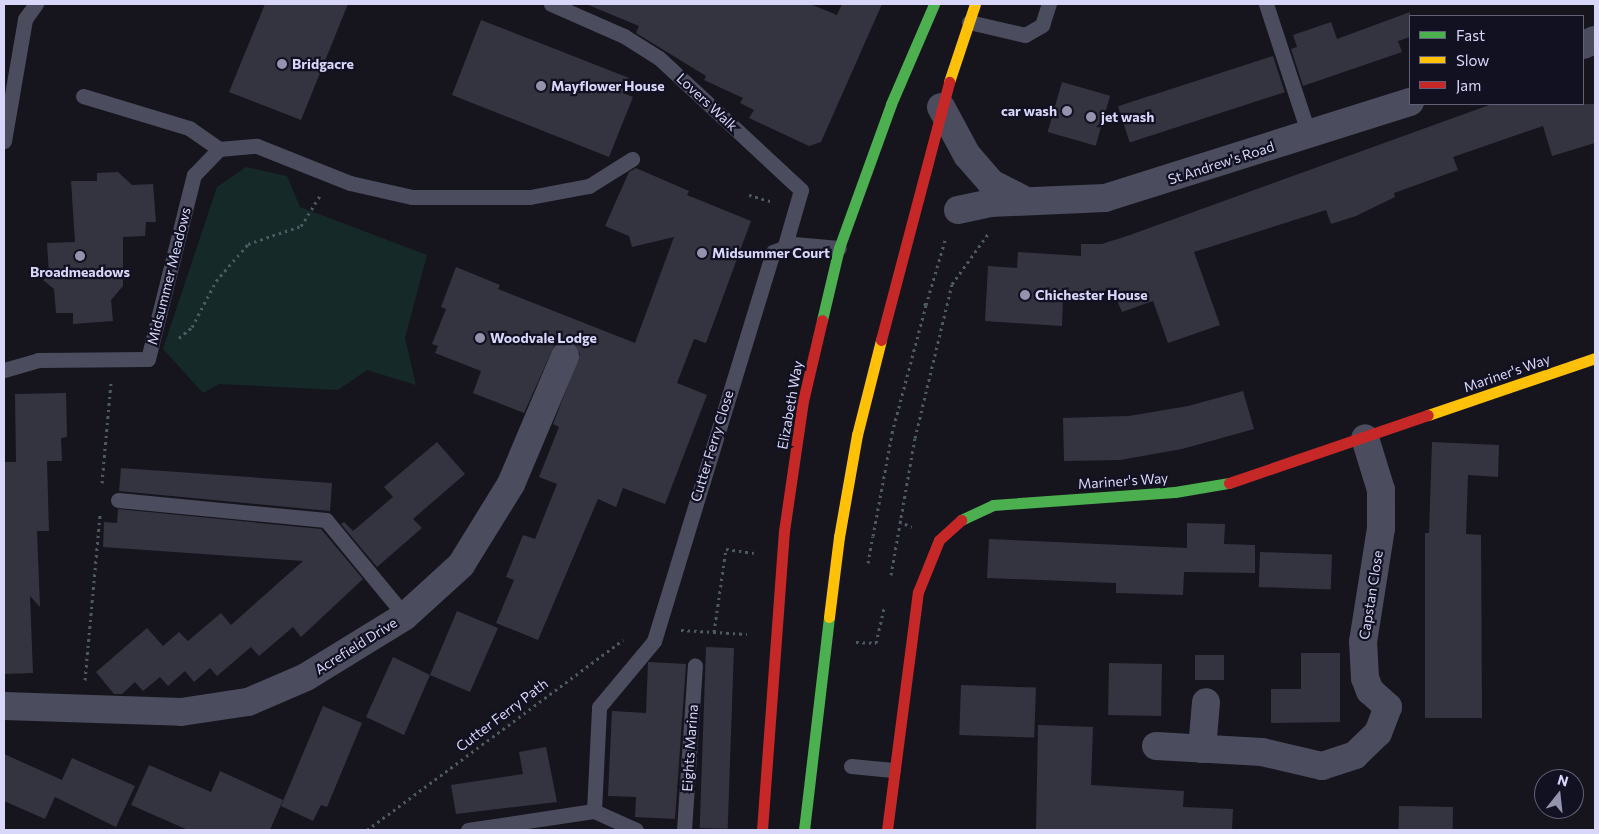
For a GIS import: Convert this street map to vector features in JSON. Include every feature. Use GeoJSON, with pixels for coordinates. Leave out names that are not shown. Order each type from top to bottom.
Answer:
{"type":"FeatureCollection","features":[{"type":"Feature","properties":{"kind":"main road","name":"Elizabeth Way"},"geometry":{"type":"LineString","coordinates":[[762,830],[784,531],[803,401],[839,248],[891,104],[934,4]]}},
{"type":"Feature","properties":{"kind":"main road"},"geometry":{"type":"LineString","coordinates":[[804,830],[839,538],[857,435],[941,107],[975,4]]}},
{"type":"Feature","properties":{"kind":"main road","name":"Mariner's Way"},"geometry":{"type":"LineString","coordinates":[[887,830],[893,770],[918,592],[939,540],[966,515],[993,505],[1175,492],[1238,481],[1595,358]]}},
{"type":"Feature","properties":{"kind":"street","name":"St Andrew's Road"},"geometry":{"type":"LineString","coordinates":[[955,221],[990,202],[1104,198],[1409,102]]}},
{"type":"Feature","properties":{"kind":"street","name":"St Andrew's Road"},"geometry":{"type":"LineString","coordinates":[[941,107],[968,155],[990,183],[1028,202]]}},
{"type":"Feature","properties":{"kind":"street","name":"Acrefield Drive"},"geometry":{"type":"LineString","coordinates":[[4,706],[181,712],[248,702],[306,677],[405,616],[461,565],[511,484],[565,356]]}},
{"type":"Feature","properties":{"kind":"street","name":"Capstan Close"},"geometry":{"type":"LineString","coordinates":[[1156,746],[1262,752],[1322,766],[1355,755],[1378,734],[1388,707],[1370,691],[1365,678],[1363,642],[1382,528],[1381,490],[1365,438]]}},
{"type":"Feature","properties":{"kind":"street"},"geometry":{"type":"LineString","coordinates":[[1202,749],[1206,702]]}},
{"type":"Feature","properties":{"kind":"lane"},"geometry":{"type":"LineString","coordinates":[[4,141],[25,19],[36,4]]}},
{"type":"Feature","properties":{"kind":"lane","name":"Lovers Walk"},"geometry":{"type":"LineString","coordinates":[[551,4],[624,36],[659,58],[801,190],[779,249]]}},
{"type":"Feature","properties":{"kind":"lane"},"geometry":{"type":"LineString","coordinates":[[969,22],[1025,35],[1042,25],[1049,4]]}},
{"type":"Feature","properties":{"kind":"lane"},"geometry":{"type":"LineString","coordinates":[[1266,4],[1309,135]]}},
{"type":"Feature","properties":{"kind":"lane"},"geometry":{"type":"LineString","coordinates":[[83,96],[189,128],[219,149],[257,146],[330,175],[412,198],[530,197],[589,186],[632,159]]}},
{"type":"Feature","properties":{"kind":"lane","name":"Midsummer Meadows"},"geometry":{"type":"LineString","coordinates":[[4,370],[38,360],[148,359],[194,175],[219,149]]}},
{"type":"Feature","properties":{"kind":"lane"},"geometry":{"type":"LineString","coordinates":[[779,249],[839,248]]}},
{"type":"Feature","properties":{"kind":"lane","name":"Cutter Ferry Close"},"geometry":{"type":"LineString","coordinates":[[655,636],[779,249]]}},
{"type":"Feature","properties":{"kind":"lane"},"geometry":{"type":"LineString","coordinates":[[118,500],[326,520],[405,616]]}},
{"type":"Feature","properties":{"kind":"lane"},"geometry":{"type":"LineString","coordinates":[[594,811],[599,708],[655,636]]}},
{"type":"Feature","properties":{"kind":"lane","name":"Eights Marina"},"geometry":{"type":"LineString","coordinates":[[684,830],[695,665]]}},
{"type":"Feature","properties":{"kind":"lane"},"geometry":{"type":"LineString","coordinates":[[851,766],[893,770]]}},
{"type":"Feature","properties":{"kind":"lane"},"geometry":{"type":"LineString","coordinates":[[468,830],[594,811],[636,830]]}},
{"type":"Feature","properties":{"kind":"path"},"geometry":{"type":"LineString","coordinates":[[152,344],[174,342],[192,328],[216,280],[248,244],[301,226],[330,175]]}},
{"type":"Feature","properties":{"kind":"path"},"geometry":{"type":"LineString","coordinates":[[890,581],[915,438],[952,284],[993,227],[1028,202]]}},
{"type":"Feature","properties":{"kind":"path"},"geometry":{"type":"LineString","coordinates":[[926,305],[938,258],[955,221]]}},
{"type":"Feature","properties":{"kind":"path"},"geometry":{"type":"LineString","coordinates":[[102,486],[113,359]]}},
{"type":"Feature","properties":{"kind":"path"},"geometry":{"type":"LineString","coordinates":[[82,710],[100,505]]}},
{"type":"Feature","properties":{"kind":"path"},"geometry":{"type":"LineString","coordinates":[[714,632],[726,549],[762,554]]}},
{"type":"Feature","properties":{"kind":"path"},"geometry":{"type":"LineString","coordinates":[[876,643],[886,599]]}},
{"type":"Feature","properties":{"kind":"path","name":"Cutter Ferry Path"},"geometry":{"type":"LineString","coordinates":[[367,830],[620,641],[655,636]]}},
{"type":"Feature","properties":{"kind":"green space"},"geometry":{"type":"Polygon","coordinates":[[[246,167],[287,176],[300,207],[427,255],[405,338],[416,385],[367,370],[338,390],[219,384],[203,393],[163,349],[217,187],[246,167]]]}},
{"type":"Feature","properties":{"kind":"building","name":"Bridgacre"},"geometry":{"type":"Polygon","coordinates":[[[265,4],[348,4],[301,120],[229,92],[265,4]]]}},
{"type":"Feature","properties":{"kind":"building"},"geometry":{"type":"Polygon","coordinates":[[[586,4],[810,4],[837,15],[842,4],[882,4],[821,142],[809,146],[749,118],[754,110],[740,103],[743,98],[704,80],[706,76],[636,33],[639,26],[586,4]]]}},
{"type":"Feature","properties":{"kind":"building"},"geometry":{"type":"Polygon","coordinates":[[[1410,12],[1409,37],[1398,41],[1402,52],[1303,86],[1291,49],[1297,47],[1293,35],[1331,22],[1337,39],[1410,12]]]}},
{"type":"Feature","properties":{"kind":"building","name":"Mayflower House"},"geometry":{"type":"Polygon","coordinates":[[[481,20],[629,78],[623,93],[633,97],[609,157],[452,95],[481,20]]]}},
{"type":"Feature","properties":{"kind":"building"},"geometry":{"type":"Polygon","coordinates":[[[1273,56],[1285,92],[1130,143],[1118,106],[1273,56]]]}},
{"type":"Feature","properties":{"kind":"building"},"geometry":{"type":"Polygon","coordinates":[[[1062,82],[1110,96],[1096,146],[1048,132],[1062,82]]]}},
{"type":"Feature","properties":{"kind":"building"},"geometry":{"type":"Polygon","coordinates":[[[1595,104],[1595,143],[1552,156],[1543,126],[1453,157],[1458,170],[1394,193],[1395,197],[1356,216],[1331,224],[1326,210],[1194,252],[1220,325],[1168,343],[1153,301],[1122,312],[1114,294],[1063,297],[1062,326],[985,321],[988,266],[1017,268],[1018,252],[1081,256],[1081,244],[1102,244],[1489,105],[1595,104]]]}},
{"type":"Feature","properties":{"kind":"building"},"geometry":{"type":"Polygon","coordinates":[[[636,168],[689,191],[687,195],[751,221],[706,343],[694,339],[677,383],[707,395],[665,504],[623,488],[616,507],[598,499],[538,640],[496,623],[514,580],[506,577],[523,535],[535,539],[557,484],[539,477],[559,427],[553,424],[580,354],[571,341],[555,344],[524,413],[473,393],[481,371],[435,353],[438,346],[432,344],[446,309],[441,307],[456,267],[500,285],[498,289],[635,343],[674,237],[632,247],[629,236],[605,226],[629,172],[636,168]]]}},
{"type":"Feature","properties":{"kind":"building","name":"Broadmeadows"},"geometry":{"type":"Polygon","coordinates":[[[118,172],[132,185],[153,184],[156,222],[146,222],[145,236],[123,237],[123,286],[111,300],[113,321],[73,324],[73,313],[56,313],[54,289],[43,280],[49,274],[47,243],[75,242],[71,181],[97,181],[97,173],[118,172]]]}},
{"type":"Feature","properties":{"kind":"building"},"geometry":{"type":"Polygon","coordinates":[[[1243,391],[1254,429],[1182,449],[1120,460],[1064,461],[1063,418],[1129,416],[1188,406],[1243,391]]]}},
{"type":"Feature","properties":{"kind":"building"},"geometry":{"type":"Polygon","coordinates":[[[66,393],[67,437],[61,438],[62,461],[47,461],[49,531],[37,531],[40,607],[30,596],[33,673],[4,674],[4,462],[16,462],[15,394],[66,393]]]}},
{"type":"Feature","properties":{"kind":"building"},"geometry":{"type":"Polygon","coordinates":[[[437,442],[465,474],[413,519],[422,528],[377,567],[341,524],[344,522],[353,531],[393,497],[384,487],[437,442]]]}},
{"type":"Feature","properties":{"kind":"building"},"geometry":{"type":"Polygon","coordinates":[[[1432,442],[1499,445],[1498,477],[1468,475],[1466,534],[1481,535],[1482,718],[1425,718],[1425,533],[1429,533],[1432,442]]]}},
{"type":"Feature","properties":{"kind":"building"},"geometry":{"type":"Polygon","coordinates":[[[121,468],[332,483],[330,511],[119,491],[121,468]]]}},
{"type":"Feature","properties":{"kind":"building"},"geometry":{"type":"Polygon","coordinates":[[[118,509],[321,529],[363,579],[301,637],[293,627],[259,656],[251,647],[217,676],[210,668],[194,682],[185,671],[168,686],[160,677],[143,691],[135,682],[122,694],[114,694],[96,672],[147,628],[163,646],[179,632],[188,641],[221,613],[231,625],[303,561],[103,547],[104,522],[117,523],[118,509]]]}},
{"type":"Feature","properties":{"kind":"building"},"geometry":{"type":"Polygon","coordinates":[[[1187,523],[1225,524],[1224,544],[1255,545],[1255,573],[1184,572],[1183,595],[1116,593],[1116,583],[987,578],[989,539],[1187,548],[1187,523]]]}},
{"type":"Feature","properties":{"kind":"building"},"geometry":{"type":"Polygon","coordinates":[[[1260,552],[1332,555],[1331,589],[1259,587],[1260,552]]]}},
{"type":"Feature","properties":{"kind":"building"},"geometry":{"type":"Polygon","coordinates":[[[457,611],[498,628],[470,692],[430,675],[457,611]]]}},
{"type":"Feature","properties":{"kind":"building"},"geometry":{"type":"Polygon","coordinates":[[[706,647],[734,648],[728,829],[700,828],[706,647]]]}},
{"type":"Feature","properties":{"kind":"building"},"geometry":{"type":"Polygon","coordinates":[[[1301,653],[1340,653],[1340,722],[1271,723],[1271,689],[1301,689],[1301,653]]]}},
{"type":"Feature","properties":{"kind":"building"},"geometry":{"type":"Polygon","coordinates":[[[1195,655],[1224,655],[1224,680],[1195,680],[1195,655]]]}},
{"type":"Feature","properties":{"kind":"building"},"geometry":{"type":"Polygon","coordinates":[[[393,657],[430,675],[404,735],[366,717],[393,657]]]}},
{"type":"Feature","properties":{"kind":"building"},"geometry":{"type":"Polygon","coordinates":[[[648,662],[686,664],[675,819],[635,817],[636,797],[608,796],[612,711],[646,713],[648,662]]]}},
{"type":"Feature","properties":{"kind":"building"},"geometry":{"type":"Polygon","coordinates":[[[1109,663],[1162,664],[1161,716],[1108,715],[1109,663]]]}},
{"type":"Feature","properties":{"kind":"building"},"geometry":{"type":"Polygon","coordinates":[[[961,685],[1036,688],[1034,738],[959,735],[961,685]]]}},
{"type":"Feature","properties":{"kind":"building"},"geometry":{"type":"Polygon","coordinates":[[[323,706],[362,723],[327,807],[321,805],[313,821],[281,806],[323,706]]]}},
{"type":"Feature","properties":{"kind":"building"},"geometry":{"type":"Polygon","coordinates":[[[1038,725],[1093,727],[1091,785],[1184,791],[1183,807],[1233,809],[1232,830],[1036,830],[1038,725]]]}},
{"type":"Feature","properties":{"kind":"building"},"geometry":{"type":"Polygon","coordinates":[[[546,747],[557,802],[456,814],[451,785],[523,774],[519,752],[546,747]]]}},
{"type":"Feature","properties":{"kind":"building"},"geometry":{"type":"Polygon","coordinates":[[[4,754],[62,780],[72,758],[135,786],[116,827],[55,797],[45,819],[4,801],[4,754]]]}},
{"type":"Feature","properties":{"kind":"building"},"geometry":{"type":"Polygon","coordinates":[[[149,765],[211,792],[220,771],[283,800],[270,830],[188,830],[131,805],[149,765]]]}},
{"type":"Feature","properties":{"kind":"building"},"geometry":{"type":"Polygon","coordinates":[[[1399,806],[1453,807],[1453,830],[1399,830],[1399,806]]]}},
{"type":"Feature","properties":{"kind":"traffic: fast"},"geometry":{"type":"LineString","coordinates":[[822,320],[839,248],[891,104],[934,4]]}},
{"type":"Feature","properties":{"kind":"traffic: fast"},"geometry":{"type":"LineString","coordinates":[[961,520],[993,505],[1175,492],[1229,483]]}},
{"type":"Feature","properties":{"kind":"traffic: fast"},"geometry":{"type":"LineString","coordinates":[[804,830],[829,617]]}},
{"type":"Feature","properties":{"kind":"traffic: slow"},"geometry":{"type":"LineString","coordinates":[[949,82],[975,4]]}},
{"type":"Feature","properties":{"kind":"traffic: slow"},"geometry":{"type":"LineString","coordinates":[[839,537],[857,435],[881,340]]}},
{"type":"Feature","properties":{"kind":"traffic: slow"},"geometry":{"type":"LineString","coordinates":[[1428,415],[1595,358]]}},
{"type":"Feature","properties":{"kind":"traffic: slow"},"geometry":{"type":"LineString","coordinates":[[829,617],[839,537]]}},
{"type":"Feature","properties":{"kind":"traffic: jam"},"geometry":{"type":"LineString","coordinates":[[881,340],[949,82]]}},
{"type":"Feature","properties":{"kind":"traffic: jam"},"geometry":{"type":"LineString","coordinates":[[784,531],[803,401],[822,320]]}},
{"type":"Feature","properties":{"kind":"traffic: jam"},"geometry":{"type":"LineString","coordinates":[[1229,483],[1428,415]]}},
{"type":"Feature","properties":{"kind":"traffic: jam"},"geometry":{"type":"LineString","coordinates":[[887,830],[918,592],[939,540],[961,520]]}},
{"type":"Feature","properties":{"kind":"traffic: jam"},"geometry":{"type":"LineString","coordinates":[[762,830],[784,531]]}},
{"type":"Feature","properties":{"kind":"place","name":"Bridgacre"},"geometry":{"type":"Point","coordinates":[282,64]}},
{"type":"Feature","properties":{"kind":"place","name":"Mayflower House"},"geometry":{"type":"Point","coordinates":[541,86]}},
{"type":"Feature","properties":{"kind":"place","name":"car wash"},"geometry":{"type":"Point","coordinates":[1067,111]}},
{"type":"Feature","properties":{"kind":"place","name":"jet wash"},"geometry":{"type":"Point","coordinates":[1091,117]}},
{"type":"Feature","properties":{"kind":"place","name":"Midsummer Court"},"geometry":{"type":"Point","coordinates":[702,253]}},
{"type":"Feature","properties":{"kind":"place","name":"Broadmeadows"},"geometry":{"type":"Point","coordinates":[80,256]}},
{"type":"Feature","properties":{"kind":"place","name":"Chichester House"},"geometry":{"type":"Point","coordinates":[1025,295]}},
{"type":"Feature","properties":{"kind":"place","name":"Woodvale Lodge"},"geometry":{"type":"Point","coordinates":[480,338]}}]}
